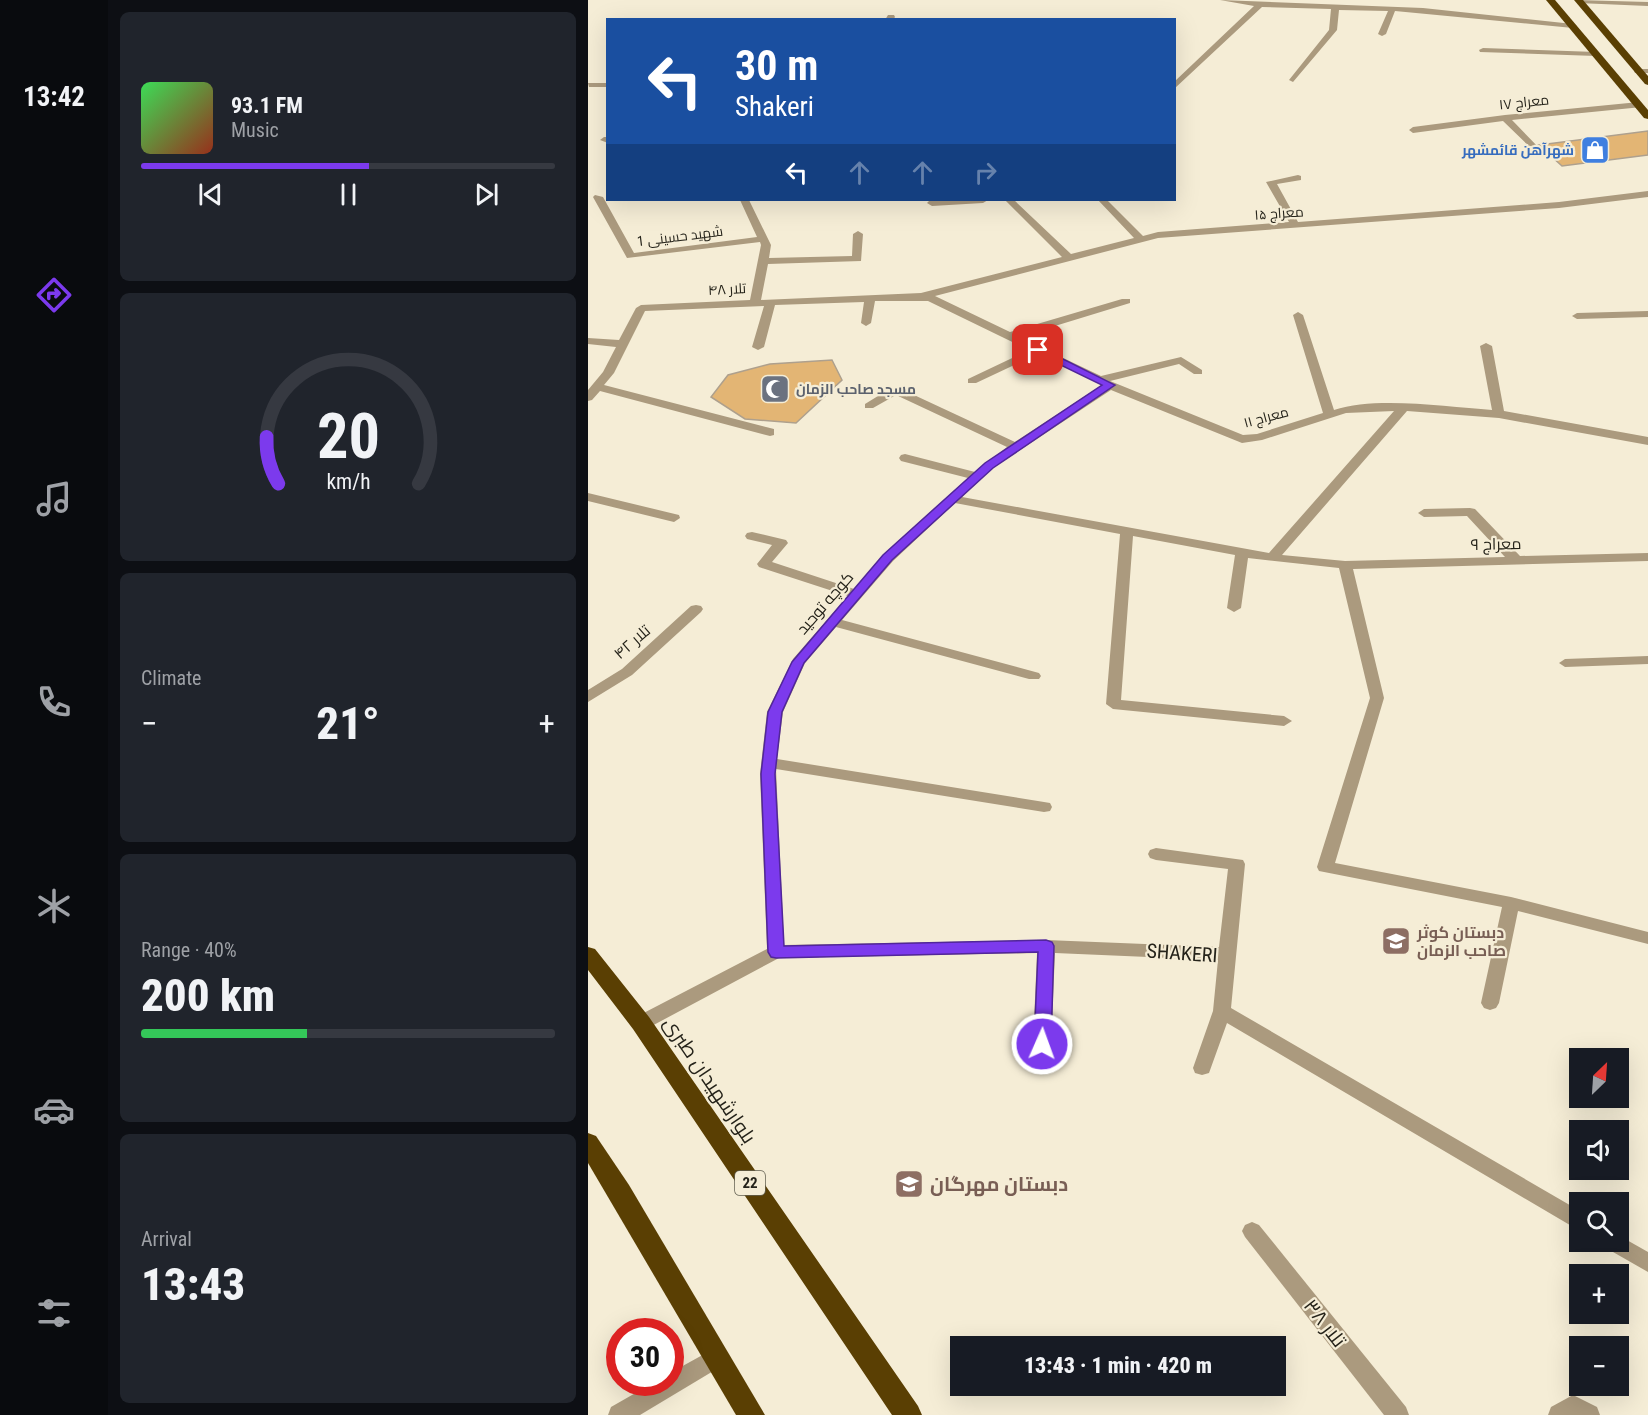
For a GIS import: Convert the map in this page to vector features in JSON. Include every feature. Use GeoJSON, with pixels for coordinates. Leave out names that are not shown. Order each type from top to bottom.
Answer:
{"type":"FeatureCollection","features":[{"type":"Feature","properties":{"kind":"highway"},"geometry":{"type":"LineString","coordinates":[[1550,0],[1648,116]]}},
{"type":"Feature","properties":{"kind":"highway"},"geometry":{"type":"LineString","coordinates":[[1578,0],[1643,71],[1648,82]]}},
{"type":"Feature","properties":{"kind":"highway","name":"بلوارشهیدان طبری"},"geometry":{"type":"LineString","coordinates":[[588,955],[640,1023],[908,1415]]}},
{"type":"Feature","properties":{"kind":"highway"},"geometry":{"type":"LineString","coordinates":[[588,1143],[620,1192],[751,1415]]}},
{"type":"Feature","properties":{"kind":"street"},"geometry":{"type":"LineString","coordinates":[[1224,0],[1260,5],[1307,3],[1335,7],[1393,8],[1573,26]]}},
{"type":"Feature","properties":{"kind":"street"},"geometry":{"type":"LineString","coordinates":[[1176,85],[1260,5]]}},
{"type":"Feature","properties":{"kind":"street"},"geometry":{"type":"LineString","coordinates":[[1293,80],[1333,30],[1335,7]]}},
{"type":"Feature","properties":{"kind":"street"},"geometry":{"type":"LineString","coordinates":[[1382,34],[1393,8]]}},
{"type":"Feature","properties":{"kind":"street"},"geometry":{"type":"LineString","coordinates":[[1483,50],[1596,54]]}},
{"type":"Feature","properties":{"kind":"street"},"geometry":{"type":"LineString","coordinates":[[590,85],[606,85]]}},
{"type":"Feature","properties":{"kind":"street","name":"معراج ۱۷"},"geometry":{"type":"LineString","coordinates":[[1413,130],[1505,117],[1639,105]]}},
{"type":"Feature","properties":{"kind":"street"},"geometry":{"type":"LineString","coordinates":[[1505,117],[1538,152]]}},
{"type":"Feature","properties":{"kind":"street"},"geometry":{"type":"LineString","coordinates":[[1295,225],[1271,182],[1298,178]]}},
{"type":"Feature","properties":{"kind":"street","name":"معراج ۱۵"},"geometry":{"type":"LineString","coordinates":[[919,296],[1158,235],[1560,205],[1648,194]]}},
{"type":"Feature","properties":{"kind":"street","name":"شهید حسینی 1"},"geometry":{"type":"LineString","coordinates":[[598,197],[631,256],[764,239]]}},
{"type":"Feature","properties":{"kind":"street"},"geometry":{"type":"LineString","coordinates":[[745,201],[766,245],[755,303]]}},
{"type":"Feature","properties":{"kind":"street"},"geometry":{"type":"LineString","coordinates":[[933,201],[936,216]]}},
{"type":"Feature","properties":{"kind":"street"},"geometry":{"type":"LineString","coordinates":[[1010,201],[1069,258]]}},
{"type":"Feature","properties":{"kind":"street"},"geometry":{"type":"LineString","coordinates":[[1103,201],[1142,240]]}},
{"type":"Feature","properties":{"kind":"street"},"geometry":{"type":"LineString","coordinates":[[763,261],[857,259],[858,234]]}},
{"type":"Feature","properties":{"kind":"street","name":"تلار ۴۸"},"geometry":{"type":"LineString","coordinates":[[588,398],[608,373],[641,308],[919,296]]}},
{"type":"Feature","properties":{"kind":"street","name":"معراج ۱۱"},"geometry":{"type":"LineString","coordinates":[[919,296],[932,298],[1104,382],[1242,439],[1258,437],[1329,414],[1372,407],[1404,407],[1499,414],[1648,441]]}},
{"type":"Feature","properties":{"kind":"street"},"geometry":{"type":"LineString","coordinates":[[866,323],[870,298]]}},
{"type":"Feature","properties":{"kind":"street"},"geometry":{"type":"LineString","coordinates":[[1010,336],[1126,301]]}},
{"type":"Feature","properties":{"kind":"street"},"geometry":{"type":"LineString","coordinates":[[758,347],[770,303]]}},
{"type":"Feature","properties":{"kind":"street"},"geometry":{"type":"LineString","coordinates":[[1577,316],[1648,314]]}},
{"type":"Feature","properties":{"kind":"street"},"geometry":{"type":"LineString","coordinates":[[1298,315],[1329,414]]}},
{"type":"Feature","properties":{"kind":"street"},"geometry":{"type":"LineString","coordinates":[[588,341],[623,344]]}},
{"type":"Feature","properties":{"kind":"street"},"geometry":{"type":"LineString","coordinates":[[1486,346],[1499,414]]}},
{"type":"Feature","properties":{"kind":"street"},"geometry":{"type":"LineString","coordinates":[[972,381],[1038,350]]}},
{"type":"Feature","properties":{"kind":"street","name":"کوچه توحید"},"geometry":{"type":"LineString","coordinates":[[776,952],[769,763],[775,712],[798,662],[888,558],[977,476],[1104,382],[1181,360],[1198,372]]}},
{"type":"Feature","properties":{"kind":"street"},"geometry":{"type":"LineString","coordinates":[[597,387],[770,432]]}},
{"type":"Feature","properties":{"kind":"street"},"geometry":{"type":"LineString","coordinates":[[869,406],[895,390],[1016,447]]}},
{"type":"Feature","properties":{"kind":"street"},"geometry":{"type":"LineString","coordinates":[[1272,558],[1404,407]]}},
{"type":"Feature","properties":{"kind":"street"},"geometry":{"type":"LineString","coordinates":[[905,458],[977,476]]}},
{"type":"Feature","properties":{"kind":"street"},"geometry":{"type":"LineString","coordinates":[[588,497],[674,518]]}},
{"type":"Feature","properties":{"kind":"street","name":"معراج ۹"},"geometry":{"type":"LineString","coordinates":[[952,499],[1272,558],[1345,564],[1648,557]]}},
{"type":"Feature","properties":{"kind":"street"},"geometry":{"type":"LineString","coordinates":[[1424,513],[1470,512],[1516,560]]}},
{"type":"Feature","properties":{"kind":"street"},"geometry":{"type":"LineString","coordinates":[[1127,531],[1113,704],[1284,721]]}},
{"type":"Feature","properties":{"kind":"street"},"geometry":{"type":"LineString","coordinates":[[752,536],[781,543],[764,564],[856,594]]}},
{"type":"Feature","properties":{"kind":"street"},"geometry":{"type":"LineString","coordinates":[[1234,608],[1242,553]]}},
{"type":"Feature","properties":{"kind":"street"},"geometry":{"type":"LineString","coordinates":[[1345,564],[1377,698],[1325,867],[1511,903],[1648,938]]}},
{"type":"Feature","properties":{"kind":"street","name":"تلار ۴۲"},"geometry":{"type":"LineString","coordinates":[[588,697],[627,672],[696,609]]}},
{"type":"Feature","properties":{"kind":"street"},"geometry":{"type":"LineString","coordinates":[[833,622],[1034,676]]}},
{"type":"Feature","properties":{"kind":"street"},"geometry":{"type":"LineString","coordinates":[[769,763],[1044,807]]}},
{"type":"Feature","properties":{"kind":"street"},"geometry":{"type":"LineString","coordinates":[[1156,854],[1237,864],[1227,954]]}},
{"type":"Feature","properties":{"kind":"street"},"geometry":{"type":"LineString","coordinates":[[1490,1004],[1511,903]]}},
{"type":"Feature","properties":{"kind":"street"},"geometry":{"type":"LineString","coordinates":[[1042,1044],[1046,946]]}},
{"type":"Feature","properties":{"kind":"street","name":"SHAKERI"},"geometry":{"type":"LineString","coordinates":[[776,952],[1046,946],[1227,954],[1222,1011],[1202,1068]]}},
{"type":"Feature","properties":{"kind":"street"},"geometry":{"type":"LineString","coordinates":[[640,1023],[776,952]]}},
{"type":"Feature","properties":{"kind":"street"},"geometry":{"type":"LineString","coordinates":[[1222,1011],[1569,1216]]}},
{"type":"Feature","properties":{"kind":"street","name":"تلار ۳۸"},"geometry":{"type":"LineString","coordinates":[[1252,1232],[1398,1415]]}},
{"type":"Feature","properties":{"kind":"street"},"geometry":{"type":"LineString","coordinates":[[1629,1252],[1648,1263]]}},
{"type":"Feature","properties":{"kind":"street"},"geometry":{"type":"LineString","coordinates":[[619,1415],[717,1357]]}},
{"type":"Feature","properties":{"kind":"street"},"geometry":{"type":"LineString","coordinates":[[1559,1415],[1573,1406],[1589,1415]]}},
{"type":"Feature","properties":{"kind":"lane"},"geometry":{"type":"LineString","coordinates":[[1578,0],[1648,4]]}},
{"type":"Feature","properties":{"kind":"lane"},"geometry":{"type":"LineString","coordinates":[[1565,663],[1648,660]]}},
{"type":"Feature","properties":{"kind":"building","name":"شهرآهن قائمشهر"},"geometry":{"type":"Polygon","coordinates":[[[1648,131],[1648,155],[1562,166],[1539,145],[1648,131]]]}},
{"type":"Feature","properties":{"kind":"building","name":"مسجد صاحب الزمان"},"geometry":{"type":"Polygon","coordinates":[[[832,360],[842,380],[796,423],[745,419],[711,397],[728,375],[770,364],[832,360]]]}},
{"type":"Feature","properties":{"kind":"place","name":"شهرآهن قائمشهر"},"geometry":{"type":"Point","coordinates":[1595,150]}},
{"type":"Feature","properties":{"kind":"place","name":"مسجد صاحب الزمان"},"geometry":{"type":"Point","coordinates":[775,389]}},
{"type":"Feature","properties":{"kind":"place","name":"دبستان کوثر صاحب الزمان"},"geometry":{"type":"Point","coordinates":[1396,941]}},
{"type":"Feature","properties":{"kind":"place","name":"دبستان مهرگان"},"geometry":{"type":"Point","coordinates":[909,1184]}},
{"type":"Feature","properties":{"kind":"route"},"geometry":{"type":"LineString","coordinates":[[1038,350],[1110,385],[989,465],[888,558],[798,662],[775,712],[768,774],[776,952],[1046,946],[1042,1044]]}}]}
